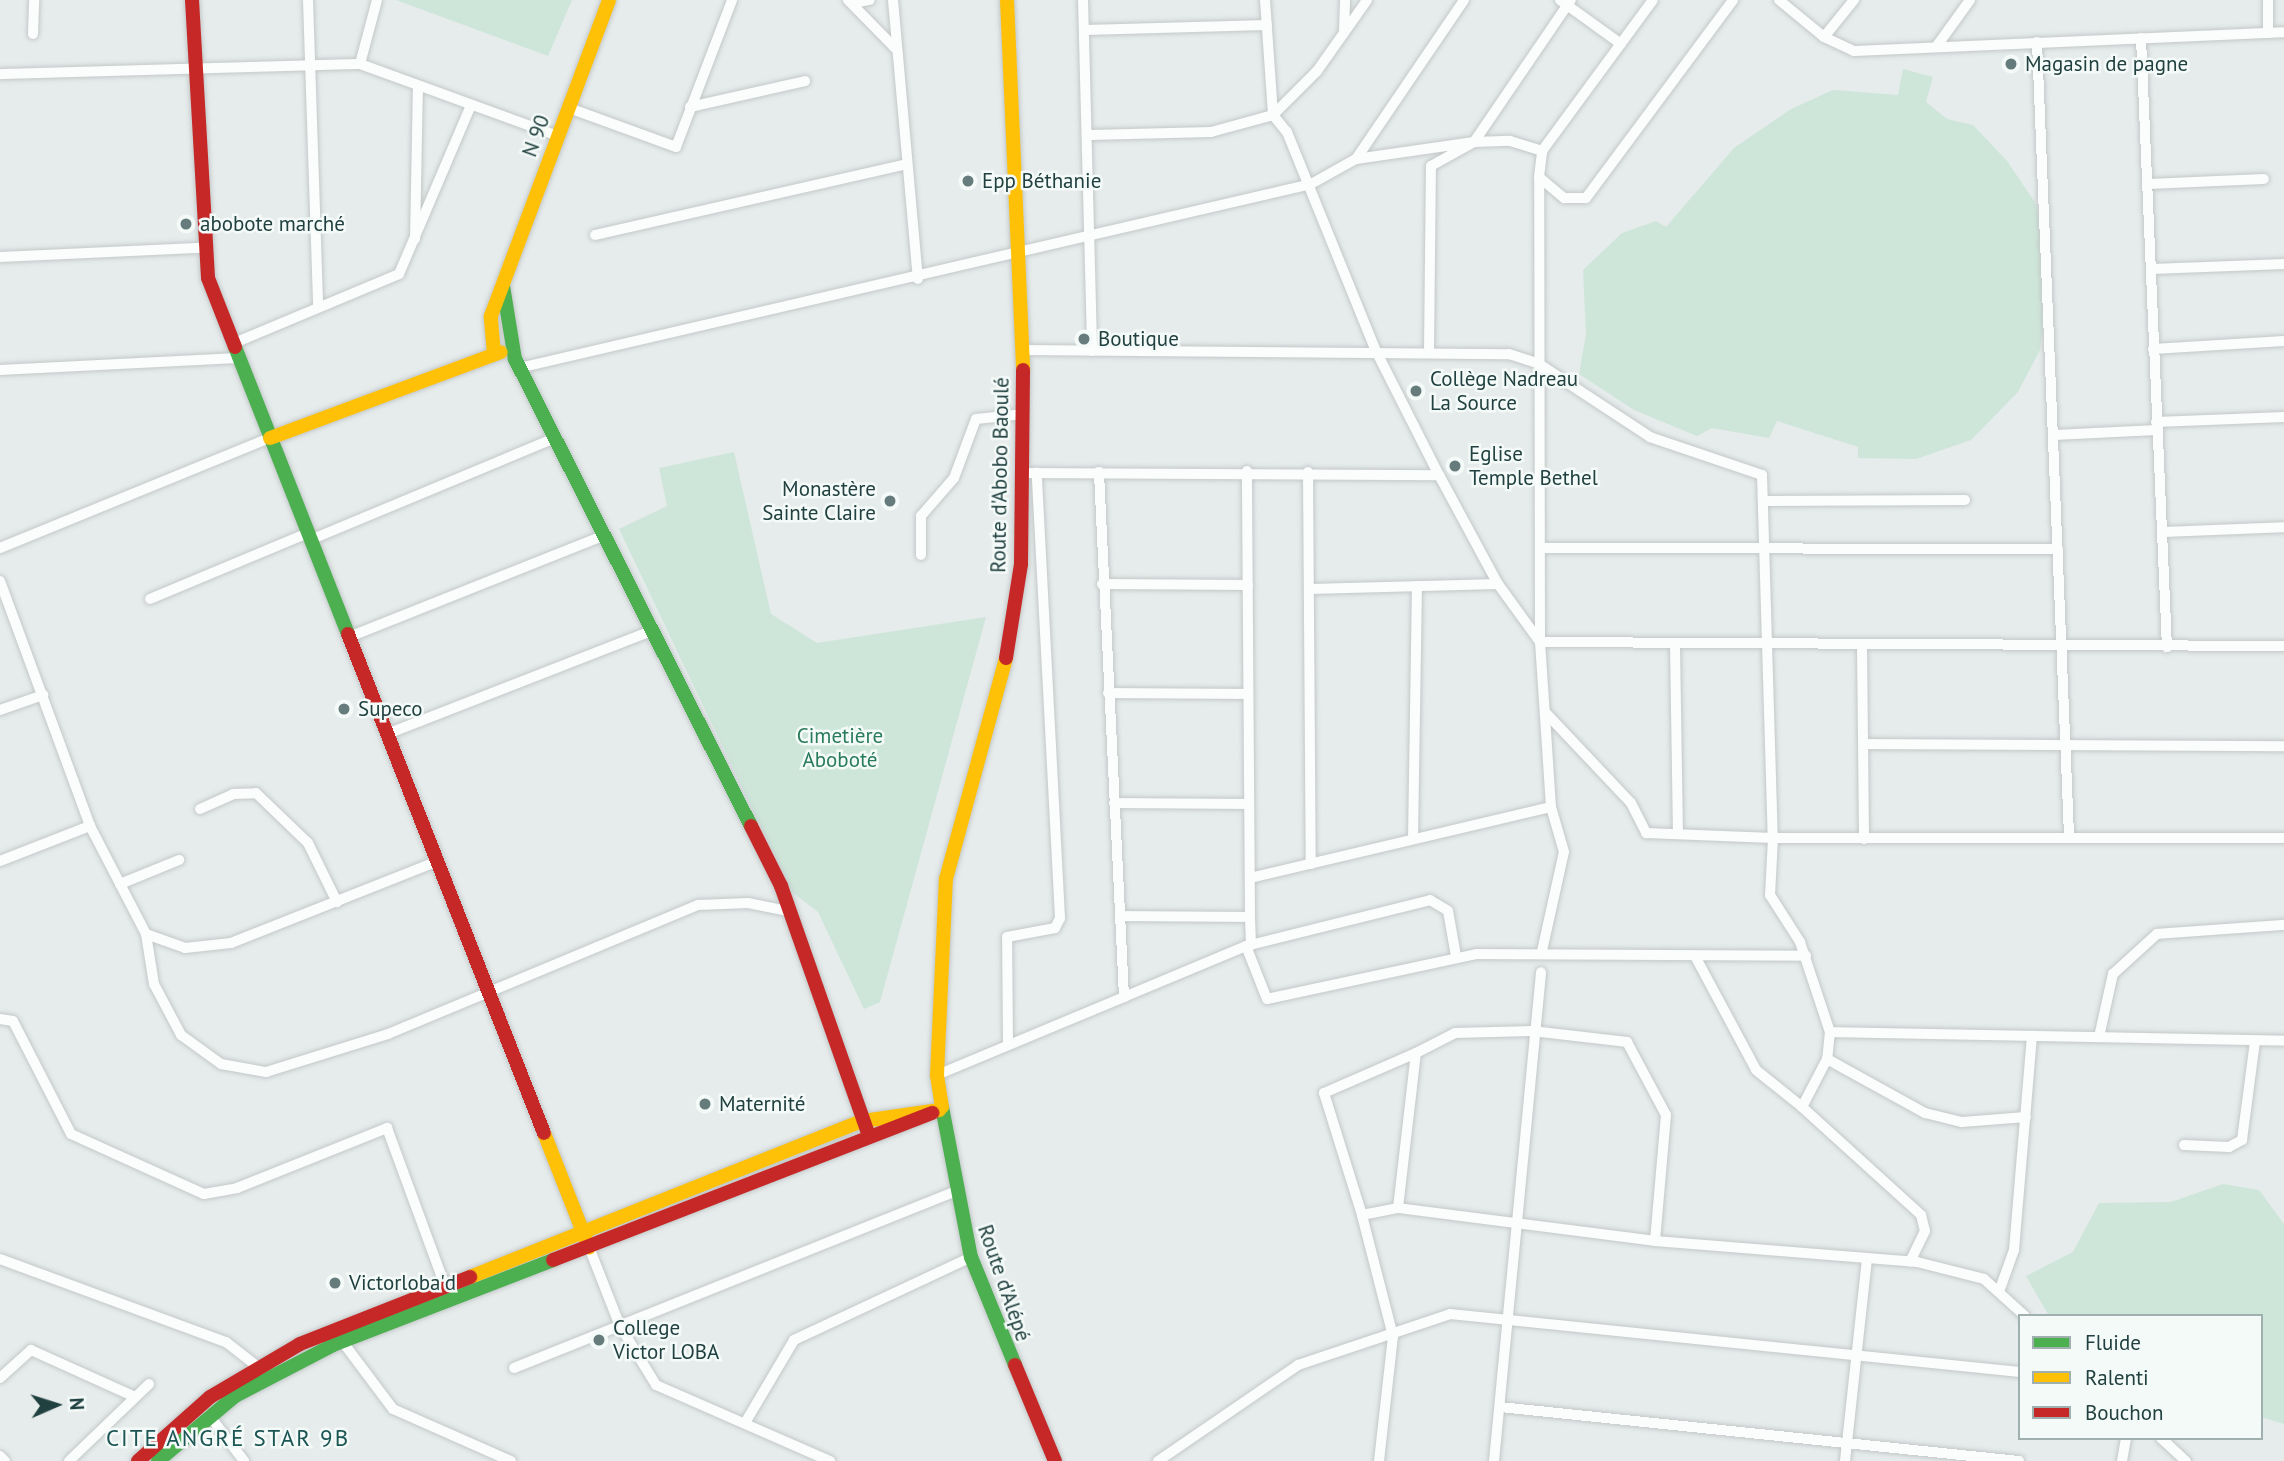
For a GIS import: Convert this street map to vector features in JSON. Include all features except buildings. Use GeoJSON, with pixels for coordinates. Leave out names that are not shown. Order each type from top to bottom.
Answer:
{"type":"FeatureCollection","features":[{"type":"Feature","properties":{"kind":"street"},"geometry":{"type":"LineString","coordinates":[[33,34],[34,0]]}},
{"type":"Feature","properties":{"kind":"street"},"geometry":{"type":"LineString","coordinates":[[192,0],[202,248],[232,344],[620,1326],[656,1385],[830,1461]]}},
{"type":"Feature","properties":{"kind":"street"},"geometry":{"type":"LineString","coordinates":[[308,0],[318,306]]}},
{"type":"Feature","properties":{"kind":"street"},"geometry":{"type":"LineString","coordinates":[[360,64],[377,0]]}},
{"type":"Feature","properties":{"kind":"street","name":"N 90"},"geometry":{"type":"LineString","coordinates":[[488,338],[503,286],[609,0]]}},
{"type":"Feature","properties":{"kind":"street"},"geometry":{"type":"LineString","coordinates":[[569,108],[676,147],[732,0]]}},
{"type":"Feature","properties":{"kind":"street"},"geometry":{"type":"LineString","coordinates":[[851,1],[870,0]]}},
{"type":"Feature","properties":{"kind":"street"},"geometry":{"type":"LineString","coordinates":[[893,0],[904,165],[918,279]]}},
{"type":"Feature","properties":{"kind":"street","name":"Route d'Abobo Baoulé"},"geometry":{"type":"LineString","coordinates":[[939,1110],[937,1075],[946,879],[1015,616],[1031,473],[1024,414],[1007,0]]}},
{"type":"Feature","properties":{"kind":"street"},"geometry":{"type":"LineString","coordinates":[[1083,0],[1090,135],[1092,351]]}},
{"type":"Feature","properties":{"kind":"street"},"geometry":{"type":"LineString","coordinates":[[1265,0],[1273,115],[1311,184],[1325,234],[1376,351],[1439,475],[1498,584],[1541,642]]}},
{"type":"Feature","properties":{"kind":"street"},"geometry":{"type":"LineString","coordinates":[[1344,31],[1345,0]]}},
{"type":"Feature","properties":{"kind":"street"},"geometry":{"type":"LineString","coordinates":[[1090,135],[1198,133],[1273,115],[1298,94],[1367,0]]}},
{"type":"Feature","properties":{"kind":"street"},"geometry":{"type":"LineString","coordinates":[[1356,159],[1464,0]]}},
{"type":"Feature","properties":{"kind":"street"},"geometry":{"type":"LineString","coordinates":[[1542,951],[1563,863],[1551,807],[1541,642],[1539,177],[1542,151],[1653,0]]}},
{"type":"Feature","properties":{"kind":"street"},"geometry":{"type":"LineString","coordinates":[[1539,177],[1564,198],[1586,198],[1733,0]]}},
{"type":"Feature","properties":{"kind":"street"},"geometry":{"type":"LineString","coordinates":[[1779,0],[1824,37],[1854,51],[2284,32]]}},
{"type":"Feature","properties":{"kind":"street"},"geometry":{"type":"LineString","coordinates":[[1824,37],[1854,0]]}},
{"type":"Feature","properties":{"kind":"street"},"geometry":{"type":"LineString","coordinates":[[1936,47],[1970,0]]}},
{"type":"Feature","properties":{"kind":"street"},"geometry":{"type":"LineString","coordinates":[[2268,0],[2268,33]]}},
{"type":"Feature","properties":{"kind":"street"},"geometry":{"type":"LineString","coordinates":[[851,1],[896,48]]}},
{"type":"Feature","properties":{"kind":"street"},"geometry":{"type":"LineString","coordinates":[[1429,351],[1427,178],[1437,159],[1474,142],[1566,2],[1621,44]]}},
{"type":"Feature","properties":{"kind":"street"},"geometry":{"type":"LineString","coordinates":[[1085,30],[1267,25]]}},
{"type":"Feature","properties":{"kind":"street"},"geometry":{"type":"LineString","coordinates":[[2141,38],[2167,648]]}},
{"type":"Feature","properties":{"kind":"street"},"geometry":{"type":"LineString","coordinates":[[2037,42],[2069,837]]}},
{"type":"Feature","properties":{"kind":"street"},"geometry":{"type":"LineString","coordinates":[[0,74],[71,77],[194,68],[360,64],[558,136]]}},
{"type":"Feature","properties":{"kind":"street"},"geometry":{"type":"LineString","coordinates":[[690,107],[805,81]]}},
{"type":"Feature","properties":{"kind":"street"},"geometry":{"type":"LineString","coordinates":[[415,246],[418,86]]}},
{"type":"Feature","properties":{"kind":"street"},"geometry":{"type":"LineString","coordinates":[[232,344],[399,274],[415,246],[471,105]]}},
{"type":"Feature","properties":{"kind":"street"},"geometry":{"type":"LineString","coordinates":[[488,338],[494,354],[519,368],[918,279],[1089,232],[1311,184],[1356,159],[1474,142],[1510,141],[1542,151]]}},
{"type":"Feature","properties":{"kind":"street"},"geometry":{"type":"LineString","coordinates":[[595,235],[904,165]]}},
{"type":"Feature","properties":{"kind":"street"},"geometry":{"type":"LineString","coordinates":[[2148,184],[2264,179]]}},
{"type":"Feature","properties":{"kind":"street"},"geometry":{"type":"LineString","coordinates":[[0,257],[202,248]]}},
{"type":"Feature","properties":{"kind":"street"},"geometry":{"type":"LineString","coordinates":[[2152,270],[2284,264]]}},
{"type":"Feature","properties":{"kind":"street","name":"N 90"},"geometry":{"type":"LineString","coordinates":[[503,286],[509,340],[519,368],[654,630],[788,911],[865,1127]]}},
{"type":"Feature","properties":{"kind":"street"},"geometry":{"type":"LineString","coordinates":[[488,338],[509,340]]}},
{"type":"Feature","properties":{"kind":"street"},"geometry":{"type":"LineString","coordinates":[[465,361],[488,338]]}},
{"type":"Feature","properties":{"kind":"street"},"geometry":{"type":"LineString","coordinates":[[0,548],[465,361],[494,354],[509,340]]}},
{"type":"Feature","properties":{"kind":"street"},"geometry":{"type":"LineString","coordinates":[[2154,349],[2284,341]]}},
{"type":"Feature","properties":{"kind":"street"},"geometry":{"type":"LineString","coordinates":[[1023,350],[1429,351],[1509,354],[1539,364],[1650,438],[1762,475],[1767,502],[1772,646],[1773,838],[1770,895],[1806,956],[1830,1032],[1827,1059],[1802,1107]]}},
{"type":"Feature","properties":{"kind":"street"},"geometry":{"type":"LineString","coordinates":[[0,370],[238,358]]}},
{"type":"Feature","properties":{"kind":"street"},"geometry":{"type":"LineString","coordinates":[[920,555],[921,516],[954,478],[976,419],[1024,414]]}},
{"type":"Feature","properties":{"kind":"street"},"geometry":{"type":"LineString","coordinates":[[2053,435],[2284,417]]}},
{"type":"Feature","properties":{"kind":"street"},"geometry":{"type":"LineString","coordinates":[[150,599],[555,438]]}},
{"type":"Feature","properties":{"kind":"street"},"geometry":{"type":"LineString","coordinates":[[1099,471],[1102,584],[1124,997]]}},
{"type":"Feature","properties":{"kind":"street"},"geometry":{"type":"LineString","coordinates":[[1008,1043],[1007,937],[1055,928],[1060,918],[1031,473],[1247,471],[1439,475]]}},
{"type":"Feature","properties":{"kind":"street"},"geometry":{"type":"LineString","coordinates":[[1247,471],[1250,878],[1248,945],[1267,999],[1456,956],[1542,951],[1695,956],[1806,956]]}},
{"type":"Feature","properties":{"kind":"street"},"geometry":{"type":"LineString","coordinates":[[1308,472],[1311,864]]}},
{"type":"Feature","properties":{"kind":"street"},"geometry":{"type":"LineString","coordinates":[[1767,502],[1965,500]]}},
{"type":"Feature","properties":{"kind":"street"},"geometry":{"type":"LineString","coordinates":[[2162,532],[2284,527]]}},
{"type":"Feature","properties":{"kind":"street"},"geometry":{"type":"LineString","coordinates":[[349,638],[605,534]]}},
{"type":"Feature","properties":{"kind":"street"},"geometry":{"type":"LineString","coordinates":[[1540,548],[2058,549]]}},
{"type":"Feature","properties":{"kind":"street"},"geometry":{"type":"LineString","coordinates":[[0,581],[90,826],[146,934],[155,984],[181,1035],[221,1064],[245,1071],[301,1064],[489,993],[698,905],[748,904],[788,911]]}},
{"type":"Feature","properties":{"kind":"street"},"geometry":{"type":"LineString","coordinates":[[1102,584],[1248,585]]}},
{"type":"Feature","properties":{"kind":"street"},"geometry":{"type":"LineString","coordinates":[[1310,589],[1498,584]]}},
{"type":"Feature","properties":{"kind":"street"},"geometry":{"type":"LineString","coordinates":[[1413,839],[1417,586]]}},
{"type":"Feature","properties":{"kind":"street"},"geometry":{"type":"LineString","coordinates":[[387,734],[654,630]]}},
{"type":"Feature","properties":{"kind":"street"},"geometry":{"type":"LineString","coordinates":[[1541,642],[1772,646],[2284,646]]}},
{"type":"Feature","properties":{"kind":"street"},"geometry":{"type":"LineString","coordinates":[[1675,645],[1678,834]]}},
{"type":"Feature","properties":{"kind":"street"},"geometry":{"type":"LineString","coordinates":[[1862,646],[1864,839]]}},
{"type":"Feature","properties":{"kind":"street"},"geometry":{"type":"LineString","coordinates":[[1108,693],[1248,694]]}},
{"type":"Feature","properties":{"kind":"street"},"geometry":{"type":"LineString","coordinates":[[0,710],[43,695]]}},
{"type":"Feature","properties":{"kind":"street"},"geometry":{"type":"LineString","coordinates":[[1545,711],[1614,792],[1631,803],[1643,830],[1773,838],[2284,838]]}},
{"type":"Feature","properties":{"kind":"street"},"geometry":{"type":"LineString","coordinates":[[1865,744],[2284,746]]}},
{"type":"Feature","properties":{"kind":"street"},"geometry":{"type":"LineString","coordinates":[[200,809],[233,794],[256,793],[308,843],[337,902]]}},
{"type":"Feature","properties":{"kind":"street"},"geometry":{"type":"LineString","coordinates":[[1114,803],[1249,804]]}},
{"type":"Feature","properties":{"kind":"street"},"geometry":{"type":"LineString","coordinates":[[1250,878],[1551,807]]}},
{"type":"Feature","properties":{"kind":"street"},"geometry":{"type":"LineString","coordinates":[[0,861],[90,826]]}},
{"type":"Feature","properties":{"kind":"street"},"geometry":{"type":"LineString","coordinates":[[120,884],[179,860]]}},
{"type":"Feature","properties":{"kind":"street"},"geometry":{"type":"LineString","coordinates":[[146,934],[185,948],[208,947],[337,902],[438,861]]}},
{"type":"Feature","properties":{"kind":"street"},"geometry":{"type":"LineString","coordinates":[[937,1075],[1008,1043],[1248,945],[1437,900],[1448,911],[1456,956]]}},
{"type":"Feature","properties":{"kind":"street"},"geometry":{"type":"LineString","coordinates":[[1120,916],[1250,917]]}},
{"type":"Feature","properties":{"kind":"street"},"geometry":{"type":"LineString","coordinates":[[2099,1037],[2113,974],[2157,934],[2284,925]]}},
{"type":"Feature","properties":{"kind":"street"},"geometry":{"type":"LineString","coordinates":[[1695,956],[1756,1070],[1802,1107],[1921,1215],[1925,1231],[1910,1262]]}},
{"type":"Feature","properties":{"kind":"street"},"geometry":{"type":"LineString","coordinates":[[1494,1461],[1517,1226],[1532,1031],[1541,972]]}},
{"type":"Feature","properties":{"kind":"street"},"geometry":{"type":"LineString","coordinates":[[0,1019],[13,1021],[71,1134],[204,1194],[237,1188],[387,1128],[446,1288]]}},
{"type":"Feature","properties":{"kind":"street"},"geometry":{"type":"LineString","coordinates":[[1379,1461],[1393,1336],[1362,1215],[1324,1093],[1455,1033],[1532,1031],[1622,1040],[1636,1052],[1666,1115],[1655,1241]]}},
{"type":"Feature","properties":{"kind":"street"},"geometry":{"type":"LineString","coordinates":[[1830,1032],[2284,1041]]}},
{"type":"Feature","properties":{"kind":"street"},"geometry":{"type":"LineString","coordinates":[[2000,1289],[2014,1250],[2032,1036]]}},
{"type":"Feature","properties":{"kind":"street"},"geometry":{"type":"LineString","coordinates":[[2185,1145],[2229,1147],[2242,1140],[2255,1041]]}},
{"type":"Feature","properties":{"kind":"street"},"geometry":{"type":"LineString","coordinates":[[1398,1208],[1416,1053]]}},
{"type":"Feature","properties":{"kind":"street"},"geometry":{"type":"LineString","coordinates":[[1827,1059],[1925,1113],[1962,1122],[2026,1117]]}},
{"type":"Feature","properties":{"kind":"street"},"geometry":{"type":"LineString","coordinates":[[158,1461],[209,1415],[266,1377],[342,1341],[865,1127],[939,1110]]}},
{"type":"Feature","properties":{"kind":"street","name":"Route d'Alépé"},"geometry":{"type":"LineString","coordinates":[[939,1110],[954,1192],[971,1257],[1055,1461]]}},
{"type":"Feature","properties":{"kind":"street"},"geometry":{"type":"LineString","coordinates":[[514,1368],[954,1192]]}},
{"type":"Feature","properties":{"kind":"street"},"geometry":{"type":"LineString","coordinates":[[1362,1215],[1398,1208],[1517,1226],[1655,1241],[1910,1262],[1959,1270],[2000,1289],[2023,1314]]}},
{"type":"Feature","properties":{"kind":"street"},"geometry":{"type":"LineString","coordinates":[[138,1461],[178,1422],[257,1366],[446,1288],[586,1242]]}},
{"type":"Feature","properties":{"kind":"street"},"geometry":{"type":"LineString","coordinates":[[745,1423],[794,1340],[971,1257]]}},
{"type":"Feature","properties":{"kind":"street"},"geometry":{"type":"LineString","coordinates":[[0,1259],[226,1342],[257,1366]]}},
{"type":"Feature","properties":{"kind":"street"},"geometry":{"type":"LineString","coordinates":[[1845,1461],[1867,1259]]}},
{"type":"Feature","properties":{"kind":"street"},"geometry":{"type":"LineString","coordinates":[[1158,1461],[1298,1365],[1393,1336],[1450,1314],[1508,1317],[1858,1352],[2018,1372]]}},
{"type":"Feature","properties":{"kind":"street"},"geometry":{"type":"LineString","coordinates":[[342,1341],[393,1409],[511,1461]]}},
{"type":"Feature","properties":{"kind":"street"},"geometry":{"type":"LineString","coordinates":[[0,1378],[30,1350],[135,1396]]}},
{"type":"Feature","properties":{"kind":"street"},"geometry":{"type":"LineString","coordinates":[[69,1461],[149,1384]]}},
{"type":"Feature","properties":{"kind":"street"},"geometry":{"type":"LineString","coordinates":[[1500,1407],[2019,1461]]}},
{"type":"Feature","properties":{"kind":"street"},"geometry":{"type":"LineString","coordinates":[[209,1415],[244,1461]]}},
{"type":"Feature","properties":{"kind":"street"},"geometry":{"type":"LineString","coordinates":[[2122,1461],[2126,1440]]}},
{"type":"Feature","properties":{"kind":"street"},"geometry":{"type":"LineString","coordinates":[[2163,1440],[2186,1461]]}},
{"type":"Feature","properties":{"kind":"street"},"geometry":{"type":"LineString","coordinates":[[0,1456],[5,1461]]}},
{"type":"Feature","properties":{"kind":"green space"},"geometry":{"type":"Polygon","coordinates":[[[396,0],[572,0],[548,56],[396,0]]]}},
{"type":"Feature","properties":{"kind":"green space"},"geometry":{"type":"Polygon","coordinates":[[[1903,69],[1933,77],[1926,102],[1947,119],[1973,125],[2007,161],[2036,204],[2052,271],[2040,350],[2018,392],[1971,440],[1916,459],[1858,458],[1858,447],[1777,421],[1769,438],[1712,428],[1697,436],[1634,410],[1579,374],[1586,334],[1583,270],[1622,233],[1656,221],[1666,227],[1734,148],[1791,109],[1833,90],[1898,95],[1903,69]]]}},
{"type":"Feature","properties":{"kind":"green space","name":"Cimetière Aboboté"},"geometry":{"type":"Polygon","coordinates":[[[734,452],[771,614],[817,643],[986,617],[880,1002],[864,1009],[818,912],[792,892],[619,529],[667,506],[659,468],[734,452]]]}},
{"type":"Feature","properties":{"kind":"green space"},"geometry":{"type":"Polygon","coordinates":[[[2223,1184],[2259,1190],[2284,1224],[2284,1424],[2263,1418],[2263,1314],[2048,1314],[2026,1276],[2073,1252],[2099,1203],[2171,1202],[2223,1184]]]}},
{"type":"Feature","properties":{"kind":"traffic: fast"},"geometry":{"type":"LineString","coordinates":[[503,286],[515,359],[751,826]]}},
{"type":"Feature","properties":{"kind":"traffic: fast"},"geometry":{"type":"LineString","coordinates":[[235,347],[348,634]]}},
{"type":"Feature","properties":{"kind":"traffic: fast"},"geometry":{"type":"LineString","coordinates":[[942,1107],[971,1257],[1015,1365]]}},
{"type":"Feature","properties":{"kind":"traffic: fast"},"geometry":{"type":"LineString","coordinates":[[158,1461],[235,1396],[333,1345],[553,1260]]}},
{"type":"Feature","properties":{"kind":"traffic: slow"},"geometry":{"type":"LineString","coordinates":[[494,354],[491,316],[609,0]]}},
{"type":"Feature","properties":{"kind":"traffic: slow"},"geometry":{"type":"LineString","coordinates":[[1007,0],[1023,370]]}},
{"type":"Feature","properties":{"kind":"traffic: slow"},"geometry":{"type":"LineString","coordinates":[[270,438],[501,352]]}},
{"type":"Feature","properties":{"kind":"traffic: slow"},"geometry":{"type":"LineString","coordinates":[[942,1107],[937,1075],[946,879],[1006,658]]}},
{"type":"Feature","properties":{"kind":"traffic: slow"},"geometry":{"type":"LineString","coordinates":[[470,1277],[863,1121],[939,1110]]}},
{"type":"Feature","properties":{"kind":"traffic: slow"},"geometry":{"type":"LineString","coordinates":[[544,1133],[589,1247]]}},
{"type":"Feature","properties":{"kind":"traffic: jam"},"geometry":{"type":"LineString","coordinates":[[192,0],[208,278],[235,347]]}},
{"type":"Feature","properties":{"kind":"traffic: jam"},"geometry":{"type":"LineString","coordinates":[[1006,658],[1021,564],[1023,370]]}},
{"type":"Feature","properties":{"kind":"traffic: jam"},"geometry":{"type":"LineString","coordinates":[[348,634],[544,1133]]}},
{"type":"Feature","properties":{"kind":"traffic: jam"},"geometry":{"type":"LineString","coordinates":[[751,826],[781,886],[868,1133]]}},
{"type":"Feature","properties":{"kind":"traffic: jam"},"geometry":{"type":"LineString","coordinates":[[553,1260],[932,1113]]}},
{"type":"Feature","properties":{"kind":"traffic: jam"},"geometry":{"type":"LineString","coordinates":[[138,1461],[210,1397],[300,1344],[470,1277]]}},
{"type":"Feature","properties":{"kind":"traffic: jam"},"geometry":{"type":"LineString","coordinates":[[1015,1365],[1055,1461]]}},
{"type":"Feature","properties":{"kind":"place","name":"Magasin de pagne"},"geometry":{"type":"Point","coordinates":[2011,64]}},
{"type":"Feature","properties":{"kind":"place","name":"Epp Béthanie"},"geometry":{"type":"Point","coordinates":[968,181]}},
{"type":"Feature","properties":{"kind":"place","name":"abobote marché"},"geometry":{"type":"Point","coordinates":[186,224]}},
{"type":"Feature","properties":{"kind":"place","name":"Boutique"},"geometry":{"type":"Point","coordinates":[1084,339]}},
{"type":"Feature","properties":{"kind":"place","name":"Collège Nadreau La Source"},"geometry":{"type":"Point","coordinates":[1416,391]}},
{"type":"Feature","properties":{"kind":"place","name":"Eglise Temple Bethel"},"geometry":{"type":"Point","coordinates":[1455,466]}},
{"type":"Feature","properties":{"kind":"place","name":"Monastère Sainte Claire"},"geometry":{"type":"Point","coordinates":[890,501]}},
{"type":"Feature","properties":{"kind":"place","name":"Supeco"},"geometry":{"type":"Point","coordinates":[344,709]}},
{"type":"Feature","properties":{"kind":"place","name":"Maternité"},"geometry":{"type":"Point","coordinates":[705,1104]}},
{"type":"Feature","properties":{"kind":"place","name":"Victorloba'd"},"geometry":{"type":"Point","coordinates":[335,1283]}},
{"type":"Feature","properties":{"kind":"place","name":"College Victor LOBA"},"geometry":{"type":"Point","coordinates":[599,1340]}},
{"type":"Feature","properties":{"kind":"district","name":"CITE ANGRÉ STAR 9B"},"geometry":{"type":"Point","coordinates":[228,1438]}}]}
